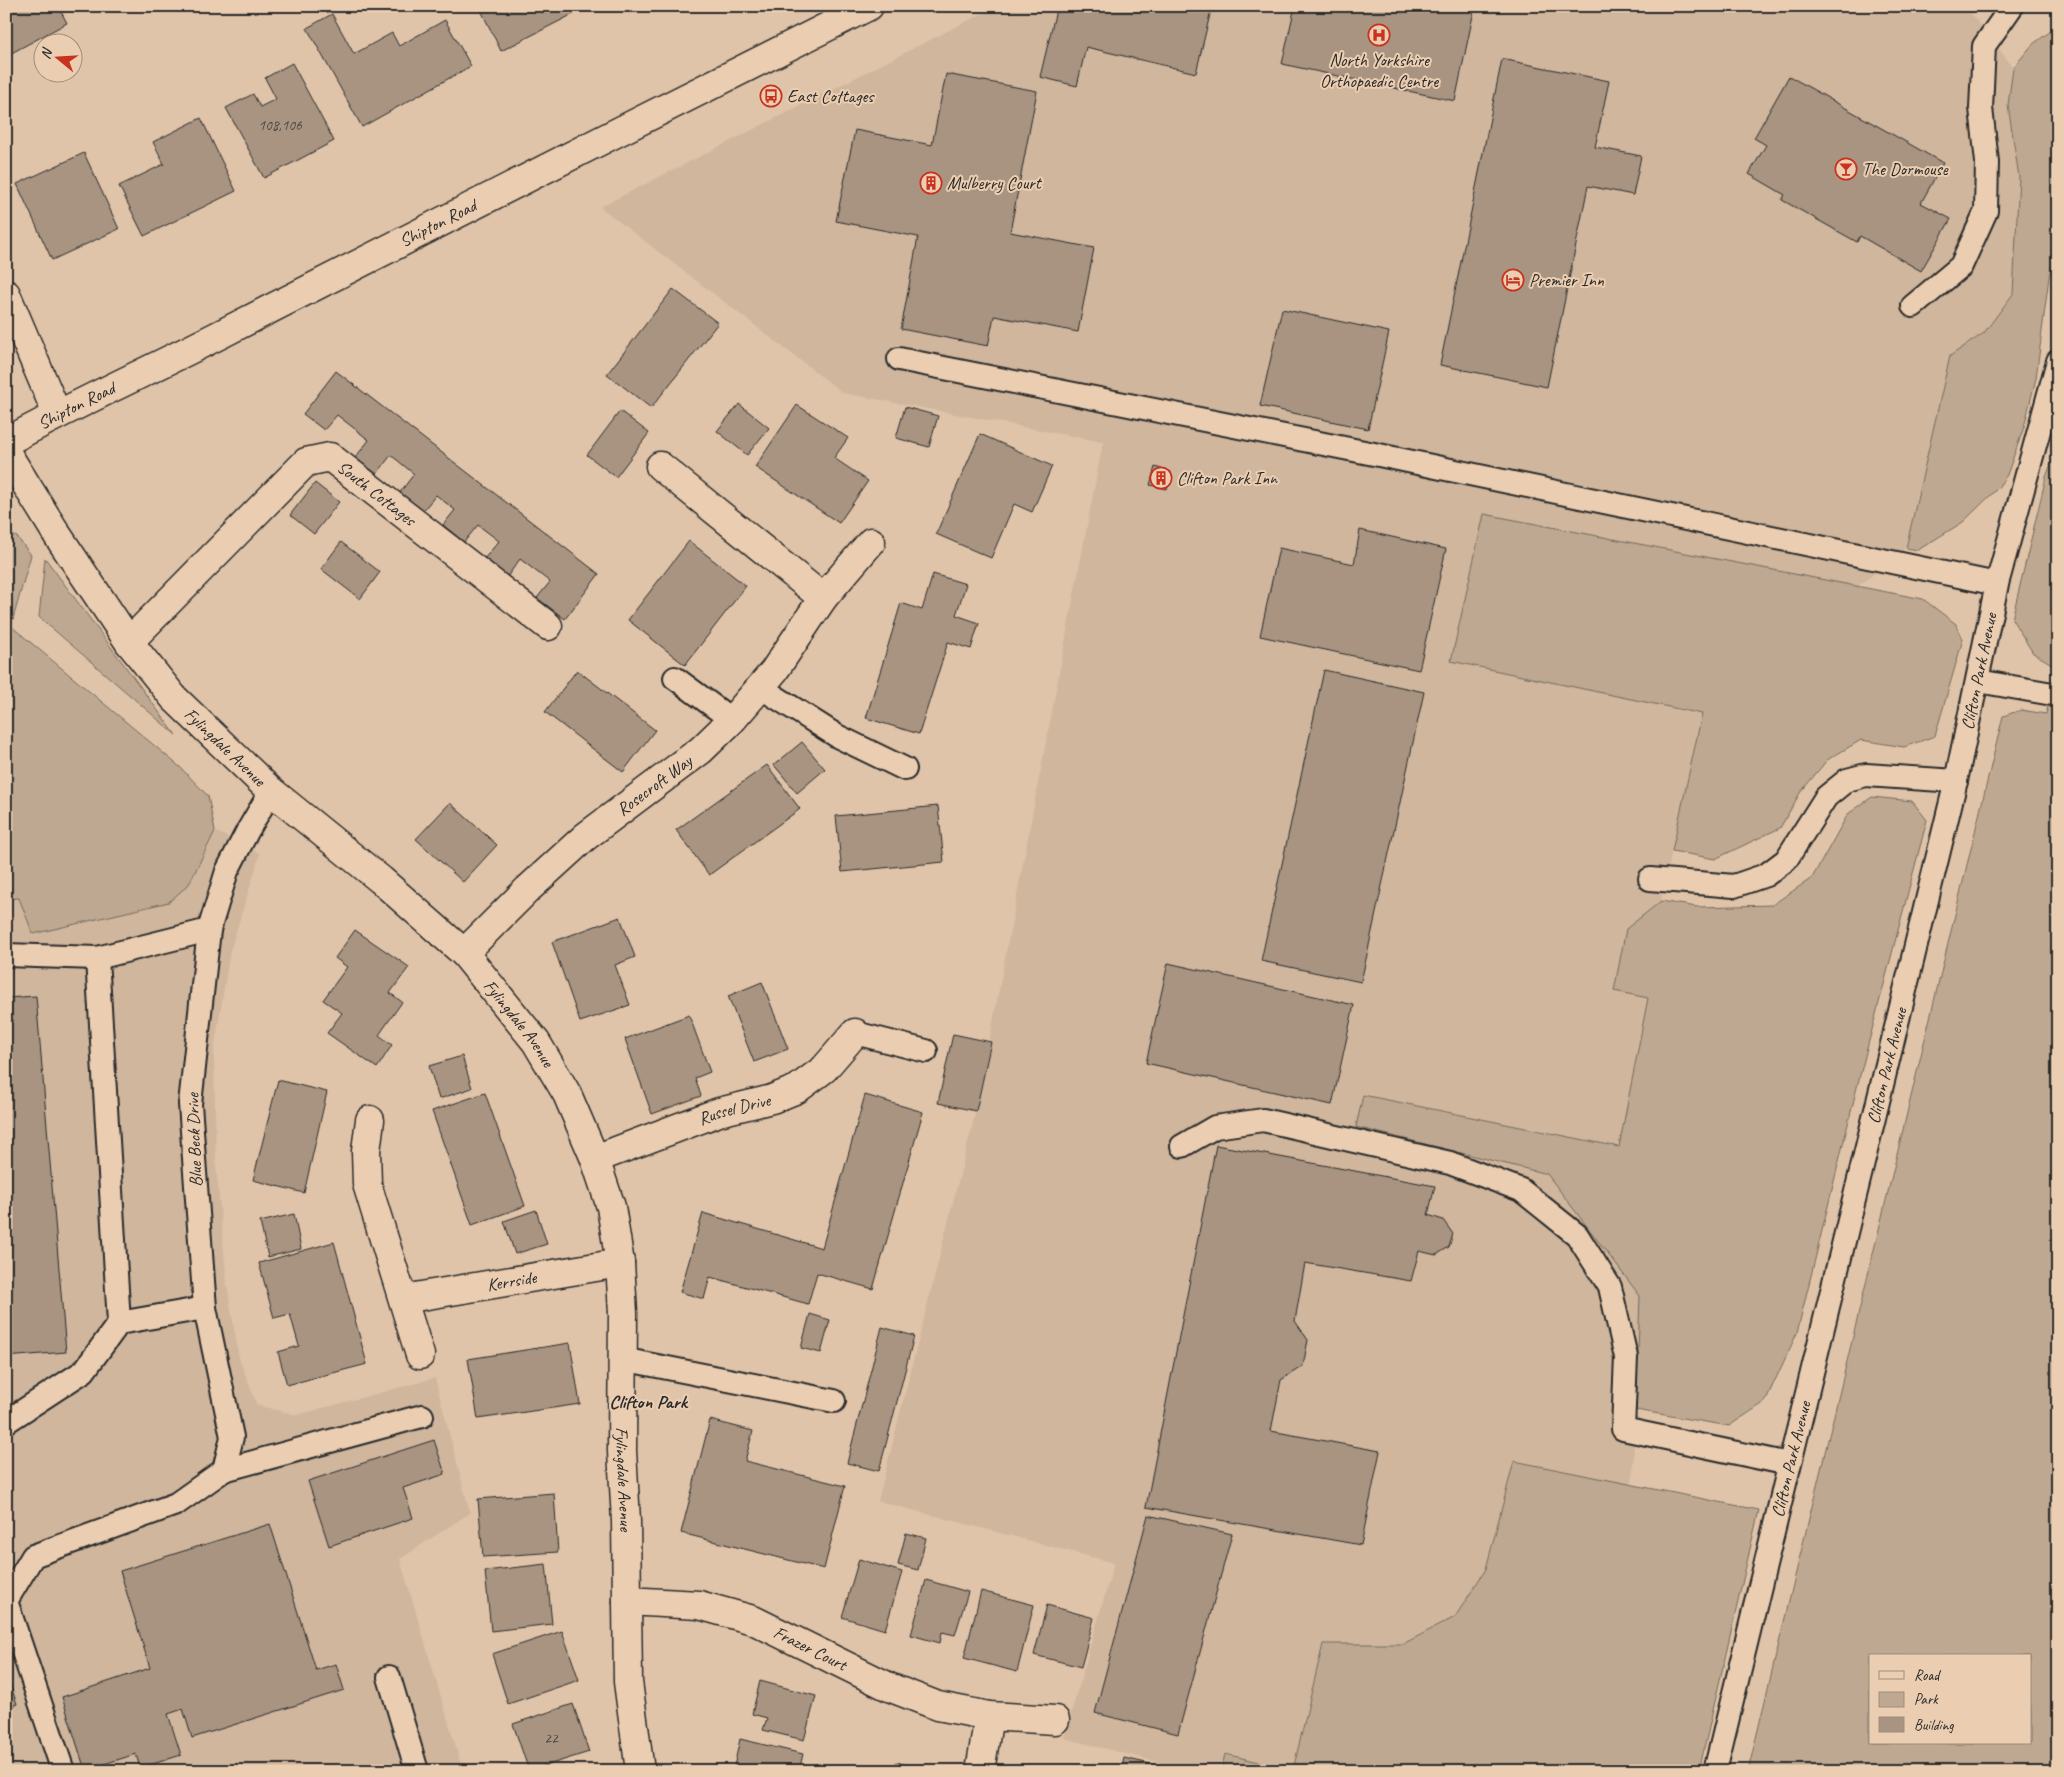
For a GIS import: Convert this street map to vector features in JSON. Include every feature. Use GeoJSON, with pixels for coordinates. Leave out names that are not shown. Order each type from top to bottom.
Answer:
{"type":"FeatureCollection","features":[{"type":"Feature","properties":{"kind":"street","name":"Shipton Road"},"geometry":{"type":"LineString","coordinates":[[6,442],[57,414],[147,373],[458,212],[869,6]]}},
{"type":"Feature","properties":{"kind":"street"},"geometry":{"type":"LineString","coordinates":[[6,294],[57,414]]}},
{"type":"Feature","properties":{"kind":"street","name":"Fylingdale Avenue"},"geometry":{"type":"LineString","coordinates":[[6,452],[58,536],[129,642],[174,698],[271,791],[381,880],[464,953],[536,1042],[567,1094],[595,1159],[611,1207],[620,1263],[623,1312],[622,1360],[628,1682],[640,1771]]}},
{"type":"Feature","properties":{"kind":"street","name":"South Cottages"},"geometry":{"type":"LineString","coordinates":[[129,642],[306,462],[330,457],[548,626]]}},
{"type":"Feature","properties":{"kind":"street"},"geometry":{"type":"LineString","coordinates":[[660,466],[823,598]]}},
{"type":"Feature","properties":{"kind":"street","name":"Rosecroft Way"},"geometry":{"type":"LineString","coordinates":[[464,953],[528,889],[585,837],[701,750],[732,720],[760,687],[823,598],[871,542]]}},
{"type":"Feature","properties":{"kind":"street","name":"Russel Drive"},"geometry":{"type":"LineString","coordinates":[[595,1159],[719,1112],[772,1099],[797,1089],[824,1069],[855,1032]]}},
{"type":"Feature","properties":{"kind":"street"},"geometry":{"type":"LineString","coordinates":[[370,1120],[366,1151],[367,1184],[420,1355]]}},
{"type":"Feature","properties":{"kind":"street","name":"Kerrside"},"geometry":{"type":"LineString","coordinates":[[403,1299],[620,1263]]}},
{"type":"Feature","properties":{"kind":"street","name":"Frazer Court"},"geometry":{"type":"LineString","coordinates":[[626,1601],[699,1605],[754,1620],[889,1687],[938,1706],[990,1716],[1055,1720]]}},
{"type":"Feature","properties":{"kind":"street"},"geometry":{"type":"LineString","coordinates":[[980,1771],[990,1716]]}},
{"type":"Feature","properties":{"kind":"lane"},"geometry":{"type":"LineString","coordinates":[[1913,306],[1961,266],[1986,211],[1987,162],[1981,108],[1984,46],[2012,6]]}},
{"type":"Feature","properties":{"kind":"lane"},"geometry":{"type":"LineString","coordinates":[[899,359],[1360,451],[1997,584]]}},
{"type":"Feature","properties":{"kind":"lane","name":"Clifton Park Avenue"},"geometry":{"type":"LineString","coordinates":[[1715,1771],[1788,1464],[1956,781],[1997,584],[2058,361]]}},
{"type":"Feature","properties":{"kind":"lane"},"geometry":{"type":"LineString","coordinates":[[675,678],[732,720]]}},
{"type":"Feature","properties":{"kind":"lane"},"geometry":{"type":"LineString","coordinates":[[1978,681],[2058,695]]}},
{"type":"Feature","properties":{"kind":"lane"},"geometry":{"type":"LineString","coordinates":[[760,687],[837,736],[905,769]]}},
{"type":"Feature","properties":{"kind":"lane"},"geometry":{"type":"LineString","coordinates":[[1650,880],[1734,886],[1766,875],[1786,860],[1826,797],[1846,780],[1866,775],[1956,781]]}},
{"type":"Feature","properties":{"kind":"lane","name":"Blue Beck Drive"},"geometry":{"type":"LineString","coordinates":[[224,1470],[232,1437],[205,1308],[190,1104],[209,930],[228,872],[247,832],[271,791]]}},
{"type":"Feature","properties":{"kind":"lane"},"geometry":{"type":"LineString","coordinates":[[6,954],[96,958],[209,930]]}},
{"type":"Feature","properties":{"kind":"lane"},"geometry":{"type":"LineString","coordinates":[[6,1422],[84,1371],[119,1323],[96,958]]}},
{"type":"Feature","properties":{"kind":"lane"},"geometry":{"type":"LineString","coordinates":[[855,1032],[926,1051]]}},
{"type":"Feature","properties":{"kind":"lane"},"geometry":{"type":"LineString","coordinates":[[1182,1146],[1215,1127],[1263,1120],[1450,1163],[1520,1190],[1578,1235],[1610,1286],[1626,1357],[1623,1429],[1788,1464]]}},
{"type":"Feature","properties":{"kind":"lane"},"geometry":{"type":"LineString","coordinates":[[119,1323],[205,1308]]}},
{"type":"Feature","properties":{"kind":"lane"},"geometry":{"type":"LineString","coordinates":[[622,1360],[834,1401]]}},
{"type":"Feature","properties":{"kind":"lane"},"geometry":{"type":"LineString","coordinates":[[63,1771],[6,1601],[33,1556],[176,1504],[224,1470],[422,1416]]}},
{"type":"Feature","properties":{"kind":"lane"},"geometry":{"type":"LineString","coordinates":[[389,1678],[417,1771]]}},
{"type":"Feature","properties":{"kind":"shaded area"},"geometry":{"type":"Polygon","coordinates":[[[997,6],[1965,6],[2013,67],[2008,105],[2019,177],[2013,294],[1984,333],[1950,356],[1906,548],[1772,655],[1672,851],[1661,901],[1632,1486],[1514,1461],[1486,1569],[1455,1617],[1403,1644],[1323,1644],[1293,1770],[1225,1754],[1221,1771],[1192,1771],[1064,1738],[1114,1563],[878,1501],[976,1111],[1103,442],[843,393],[600,207],[997,6]]]}},
{"type":"Feature","properties":{"kind":"shaded area"},"geometry":{"type":"Polygon","coordinates":[[[215,831],[260,854],[230,951],[214,1051],[216,1165],[227,1285],[239,1358],[257,1405],[297,1415],[435,1378],[470,1513],[400,1559],[463,1771],[6,1771],[6,899],[189,884],[215,831]]]}},
{"type":"Feature","properties":{"kind":"green space"},"geometry":{"type":"Polygon","coordinates":[[[2058,26],[2058,248],[2049,277],[2036,378],[2024,427],[2007,475],[1997,489],[1963,522],[1918,550],[1906,548],[1950,356],[1984,333],[2013,294],[2019,177],[2008,105],[2013,68],[2033,44],[2058,26]]]}},
{"type":"Feature","properties":{"kind":"green space"},"geometry":{"type":"Polygon","coordinates":[[[2058,445],[2058,1771],[1748,1771],[2003,716],[2021,710],[2046,714],[2057,667],[2033,653],[2012,619],[2046,477],[2058,445]]]}},
{"type":"Feature","properties":{"kind":"green space"},"geometry":{"type":"Polygon","coordinates":[[[1484,514],[1923,599],[1956,624],[1963,639],[1935,736],[1904,747],[1861,740],[1827,760],[1800,793],[1780,828],[1715,859],[1672,851],[1702,714],[1451,661],[1484,514]]]}},
{"type":"Feature","properties":{"kind":"green space"},"geometry":{"type":"Polygon","coordinates":[[[6,532],[17,537],[31,555],[11,626],[180,767],[208,796],[215,831],[189,884],[169,902],[33,934],[19,898],[6,899],[6,532]]]}},
{"type":"Feature","properties":{"kind":"green space"},"geometry":{"type":"Polygon","coordinates":[[[45,558],[176,735],[39,617],[45,558]]]}},
{"type":"Feature","properties":{"kind":"green space"},"geometry":{"type":"Polygon","coordinates":[[[1872,797],[1912,801],[1927,820],[1858,1083],[1797,1333],[1765,1402],[1729,1426],[1636,1410],[1640,1296],[1547,1174],[1356,1127],[1363,1095],[1619,1147],[1648,998],[1614,991],[1626,929],[1661,901],[1697,907],[1772,905],[1812,878],[1848,814],[1872,797]]]}},
{"type":"Feature","properties":{"kind":"green space"},"geometry":{"type":"Polygon","coordinates":[[[1514,1461],[1759,1510],[1699,1771],[1221,1771],[1225,1754],[1293,1770],[1323,1644],[1403,1644],[1455,1617],[1486,1569],[1514,1461]]]}},
{"type":"Feature","properties":{"kind":"building"},"geometry":{"type":"Polygon","coordinates":[[[6,6],[58,6],[67,23],[50,32],[32,32],[32,42],[6,56],[6,6]]]}},
{"type":"Feature","properties":{"kind":"building"},"geometry":{"type":"Polygon","coordinates":[[[479,6],[589,6],[501,51],[479,6]]]}},
{"type":"Feature","properties":{"kind":"building"},"geometry":{"type":"Polygon","coordinates":[[[1057,6],[1212,6],[1196,73],[1086,47],[1077,86],[1040,77],[1057,6]]]}},
{"type":"Feature","properties":{"kind":"building","name":"North Yorkshire Orthopaedic Centre"},"geometry":{"type":"Polygon","coordinates":[[[1295,6],[1475,6],[1455,101],[1282,64],[1295,6]]]}},
{"type":"Feature","properties":{"kind":"building"},"geometry":{"type":"Polygon","coordinates":[[[332,14],[354,54],[392,33],[399,46],[445,20],[471,66],[362,127],[307,28],[332,14]]]}},
{"type":"Feature","properties":{"kind":"building","name":"Premier Inn"},"geometry":{"type":"Polygon","coordinates":[[[1502,59],[1609,81],[1595,147],[1641,156],[1633,195],[1588,186],[1547,387],[1440,365],[1502,59]]]}},
{"type":"Feature","properties":{"kind":"building"},"geometry":{"type":"Polygon","coordinates":[[[292,63],[334,141],[264,178],[226,108],[253,94],[260,107],[276,99],[265,78],[292,63]]]}},
{"type":"Feature","properties":{"kind":"building","name":"Mulberry Court"},"geometry":{"type":"Polygon","coordinates":[[[946,74],[1037,91],[1010,232],[1094,248],[1078,332],[994,316],[988,346],[901,329],[918,237],[836,221],[855,130],[932,145],[946,74]]]}},
{"type":"Feature","properties":{"kind":"building","name":"The Dormouse"},"geometry":{"type":"Polygon","coordinates":[[[1789,76],[1943,163],[1921,203],[1951,219],[1921,271],[1860,236],[1857,242],[1782,200],[1785,195],[1749,174],[1766,145],[1754,138],[1789,76]]]}},
{"type":"Feature","properties":{"kind":"building"},"geometry":{"type":"Polygon","coordinates":[[[201,118],[236,191],[144,236],[119,186],[164,164],[153,142],[201,118]]]}},
{"type":"Feature","properties":{"kind":"building"},"geometry":{"type":"Polygon","coordinates":[[[84,153],[119,229],[52,260],[17,184],[84,153]]]}},
{"type":"Feature","properties":{"kind":"building"},"geometry":{"type":"Polygon","coordinates":[[[673,289],[718,323],[651,408],[607,374],[673,289]]]}},
{"type":"Feature","properties":{"kind":"building"},"geometry":{"type":"Polygon","coordinates":[[[1282,309],[1389,332],[1368,429],[1260,406],[1282,309]]]}},
{"type":"Feature","properties":{"kind":"building"},"geometry":{"type":"Polygon","coordinates":[[[336,371],[599,574],[565,619],[537,598],[550,582],[520,559],[507,577],[484,559],[499,541],[478,525],[464,542],[443,525],[455,510],[436,495],[421,513],[398,495],[414,474],[391,455],[377,474],[355,458],[369,440],[337,415],[324,430],[303,414],[336,371]]]}},
{"type":"Feature","properties":{"kind":"building"},"geometry":{"type":"Polygon","coordinates":[[[739,404],[769,428],[747,455],[717,431],[739,404]]]}},
{"type":"Feature","properties":{"kind":"building"},"geometry":{"type":"Polygon","coordinates":[[[797,405],[848,438],[834,458],[868,481],[839,523],[755,467],[797,405]]]}},
{"type":"Feature","properties":{"kind":"building"},"geometry":{"type":"Polygon","coordinates":[[[905,407],[938,416],[929,447],[896,438],[905,407]]]}},
{"type":"Feature","properties":{"kind":"building"},"geometry":{"type":"Polygon","coordinates":[[[620,411],[649,433],[616,477],[587,455],[620,411]]]}},
{"type":"Feature","properties":{"kind":"building"},"geometry":{"type":"Polygon","coordinates":[[[980,434],[1052,466],[1032,512],[1014,504],[991,558],[936,534],[980,434]]]}},
{"type":"Feature","properties":{"kind":"building","name":"Clifton Park Inn"},"geometry":{"type":"Polygon","coordinates":[[[1155,467],[1171,472],[1167,489],[1150,485],[1155,467]]]}},
{"type":"Feature","properties":{"kind":"building"},"geometry":{"type":"Polygon","coordinates":[[[315,483],[339,502],[314,534],[290,515],[315,483]]]}},
{"type":"Feature","properties":{"kind":"building"},"geometry":{"type":"Polygon","coordinates":[[[1360,530],[1446,549],[1419,670],[1260,636],[1279,548],[1354,564],[1360,530]]]}},
{"type":"Feature","properties":{"kind":"building"},"geometry":{"type":"Polygon","coordinates":[[[689,541],[746,586],[685,665],[628,620],[689,541]]]}},
{"type":"Feature","properties":{"kind":"building"},"geometry":{"type":"Polygon","coordinates":[[[341,542],[380,572],[360,599],[321,569],[341,542]]]}},
{"type":"Feature","properties":{"kind":"building"},"geometry":{"type":"Polygon","coordinates":[[[933,574],[966,584],[956,615],[979,623],[971,649],[948,642],[919,734],[866,718],[901,603],[922,610],[933,574]]]}},
{"type":"Feature","properties":{"kind":"building"},"geometry":{"type":"Polygon","coordinates":[[[577,670],[655,730],[623,772],[545,712],[577,670]]]}},
{"type":"Feature","properties":{"kind":"building"},"geometry":{"type":"Polygon","coordinates":[[[1324,670],[1424,692],[1361,982],[1261,961],[1324,670]]]}},
{"type":"Feature","properties":{"kind":"building"},"geometry":{"type":"Polygon","coordinates":[[[802,742],[825,769],[797,793],[774,765],[802,742]]]}},
{"type":"Feature","properties":{"kind":"building"},"geometry":{"type":"Polygon","coordinates":[[[767,765],[800,809],[709,875],[676,830],[767,765]]]}},
{"type":"Feature","properties":{"kind":"building"},"geometry":{"type":"Polygon","coordinates":[[[450,803],[497,845],[463,882],[416,839],[450,803]]]}},
{"type":"Feature","properties":{"kind":"building"},"geometry":{"type":"Polygon","coordinates":[[[938,806],[944,862],[842,872],[836,816],[938,806]]]}},
{"type":"Feature","properties":{"kind":"building"},"geometry":{"type":"Polygon","coordinates":[[[620,917],[635,957],[615,965],[630,1005],[580,1022],[552,942],[620,917]]]}},
{"type":"Feature","properties":{"kind":"building"},"geometry":{"type":"Polygon","coordinates":[[[355,930],[409,967],[390,993],[402,1002],[379,1035],[392,1045],[377,1068],[327,1033],[342,1013],[323,1000],[347,967],[335,958],[355,930]]]}},
{"type":"Feature","properties":{"kind":"building"},"geometry":{"type":"Polygon","coordinates":[[[1168,963],[1354,1005],[1332,1105],[1146,1063],[1168,963]]]}},
{"type":"Feature","properties":{"kind":"building"},"geometry":{"type":"Polygon","coordinates":[[[762,982],[788,1049],[754,1062],[728,996],[762,982]]]}},
{"type":"Feature","properties":{"kind":"building"},"geometry":{"type":"Polygon","coordinates":[[[36,996],[66,1352],[6,1357],[6,998],[36,996]]]}},
{"type":"Feature","properties":{"kind":"building"},"geometry":{"type":"Polygon","coordinates":[[[689,1015],[710,1072],[695,1078],[701,1096],[652,1114],[625,1039],[689,1015]]]}},
{"type":"Feature","properties":{"kind":"building"},"geometry":{"type":"Polygon","coordinates":[[[953,1034],[991,1042],[976,1111],[938,1103],[953,1034]]]}},
{"type":"Feature","properties":{"kind":"building"},"geometry":{"type":"Polygon","coordinates":[[[462,1056],[472,1088],[439,1099],[429,1066],[462,1056]]]}},
{"type":"Feature","properties":{"kind":"building"},"geometry":{"type":"Polygon","coordinates":[[[278,1080],[327,1092],[304,1193],[253,1180],[278,1080]]]}},
{"type":"Feature","properties":{"kind":"building"},"geometry":{"type":"Polygon","coordinates":[[[485,1093],[525,1206],[472,1225],[432,1111],[485,1093]]]}},
{"type":"Feature","properties":{"kind":"building"},"geometry":{"type":"Polygon","coordinates":[[[865,1095],[923,1112],[873,1289],[817,1273],[808,1304],[710,1277],[704,1299],[680,1292],[703,1213],[822,1248],[865,1095]]]}},
{"type":"Feature","properties":{"kind":"building"},"geometry":{"type":"Polygon","coordinates":[[[1216,1145],[1435,1186],[1428,1215],[1443,1220],[1453,1234],[1449,1247],[1436,1255],[1419,1251],[1411,1281],[1305,1263],[1295,1321],[1308,1340],[1303,1366],[1281,1380],[1271,1431],[1380,1451],[1361,1545],[1146,1507],[1216,1145]]]}},
{"type":"Feature","properties":{"kind":"building"},"geometry":{"type":"Polygon","coordinates":[[[536,1210],[547,1244],[515,1254],[504,1221],[536,1210]]]}},
{"type":"Feature","properties":{"kind":"building"},"geometry":{"type":"Polygon","coordinates":[[[294,1214],[301,1249],[268,1257],[260,1222],[294,1214]]]}},
{"type":"Feature","properties":{"kind":"building"},"geometry":{"type":"Polygon","coordinates":[[[334,1242],[367,1364],[287,1385],[278,1352],[299,1346],[290,1314],[274,1318],[259,1263],[334,1242]]]}},
{"type":"Feature","properties":{"kind":"building"},"geometry":{"type":"Polygon","coordinates":[[[810,1314],[830,1320],[821,1353],[801,1348],[810,1314]]]}},
{"type":"Feature","properties":{"kind":"building"},"geometry":{"type":"Polygon","coordinates":[[[882,1327],[914,1336],[879,1471],[847,1463],[882,1327]]]}},
{"type":"Feature","properties":{"kind":"building"},"geometry":{"type":"Polygon","coordinates":[[[570,1343],[580,1404],[478,1419],[468,1359],[570,1343]]]}},
{"type":"Feature","properties":{"kind":"building"},"geometry":{"type":"Polygon","coordinates":[[[710,1420],[753,1431],[745,1461],[845,1486],[824,1569],[681,1533],[710,1420]]]}},
{"type":"Feature","properties":{"kind":"building"},"geometry":{"type":"Polygon","coordinates":[[[434,1440],[445,1474],[403,1488],[413,1518],[329,1546],[308,1481],[434,1440]]]}},
{"type":"Feature","properties":{"kind":"building"},"geometry":{"type":"Polygon","coordinates":[[[554,1493],[558,1552],[483,1557],[478,1499],[554,1493]]]}},
{"type":"Feature","properties":{"kind":"building"},"geometry":{"type":"Polygon","coordinates":[[[1148,1515],[1232,1534],[1178,1734],[1095,1713],[1148,1515]]]}},
{"type":"Feature","properties":{"kind":"building"},"geometry":{"type":"Polygon","coordinates":[[[270,1524],[316,1670],[336,1664],[344,1690],[192,1738],[183,1709],[168,1714],[181,1755],[140,1768],[136,1754],[85,1770],[62,1697],[150,1668],[120,1571],[270,1524]]]}},
{"type":"Feature","properties":{"kind":"building"},"geometry":{"type":"Polygon","coordinates":[[[906,1533],[926,1538],[918,1570],[898,1565],[906,1533]]]}},
{"type":"Feature","properties":{"kind":"building"},"geometry":{"type":"Polygon","coordinates":[[[859,1559],[902,1572],[885,1630],[842,1617],[859,1559]]]}},
{"type":"Feature","properties":{"kind":"building"},"geometry":{"type":"Polygon","coordinates":[[[546,1564],[552,1624],[491,1631],[485,1571],[546,1564]]]}},
{"type":"Feature","properties":{"kind":"building"},"geometry":{"type":"Polygon","coordinates":[[[926,1580],[968,1592],[955,1635],[942,1632],[940,1643],[911,1635],[926,1580]]]}},
{"type":"Feature","properties":{"kind":"building"},"geometry":{"type":"Polygon","coordinates":[[[981,1591],[1034,1605],[1017,1672],[964,1658],[981,1591]]]}},
{"type":"Feature","properties":{"kind":"building"},"geometry":{"type":"Polygon","coordinates":[[[1047,1605],[1094,1618],[1081,1667],[1034,1655],[1047,1605]]]}},
{"type":"Feature","properties":{"kind":"building"},"geometry":{"type":"Polygon","coordinates":[[[562,1631],[579,1680],[508,1704],[492,1654],[562,1631]]]}},
{"type":"Feature","properties":{"kind":"building"},"geometry":{"type":"Polygon","coordinates":[[[6,1672],[17,1704],[6,1708],[6,1672]]]}},
{"type":"Feature","properties":{"kind":"building"},"geometry":{"type":"Polygon","coordinates":[[[760,1681],[816,1696],[804,1740],[763,1730],[767,1718],[752,1714],[760,1681]]]}},
{"type":"Feature","properties":{"kind":"building"},"geometry":{"type":"Polygon","coordinates":[[[573,1704],[589,1752],[529,1771],[513,1724],[573,1704]]]}},
{"type":"Feature","properties":{"kind":"building"},"geometry":{"type":"Polygon","coordinates":[[[740,1739],[803,1754],[799,1771],[733,1771],[740,1739]]]}},
{"type":"Feature","properties":{"kind":"building"},"geometry":{"type":"Polygon","coordinates":[[[1124,1758],[1182,1771],[1121,1771],[1124,1758]]]}},
{"type":"Feature","properties":{"kind":"building"},"geometry":{"type":"Polygon","coordinates":[[[896,1762],[926,1770],[893,1771],[896,1762]]]}},
{"type":"Feature","properties":{"kind":"place","name":"North Yorkshire Orthopaedic Centre"},"geometry":{"type":"Point","coordinates":[1379,35]}},
{"type":"Feature","properties":{"kind":"place","name":"East Cottages"},"geometry":{"type":"Point","coordinates":[771,96]}},
{"type":"Feature","properties":{"kind":"place","name":"The Dormouse"},"geometry":{"type":"Point","coordinates":[1846,169]}},
{"type":"Feature","properties":{"kind":"place","name":"Mulberry Court"},"geometry":{"type":"Point","coordinates":[931,183]}},
{"type":"Feature","properties":{"kind":"place","name":"Premier Inn"},"geometry":{"type":"Point","coordinates":[1513,280]}},
{"type":"Feature","properties":{"kind":"place","name":"Clifton Park Inn"},"geometry":{"type":"Point","coordinates":[1161,478]}},
{"type":"Feature","properties":{"kind":"district","name":"Clifton Park"},"geometry":{"type":"Point","coordinates":[648,1402]}}]}
